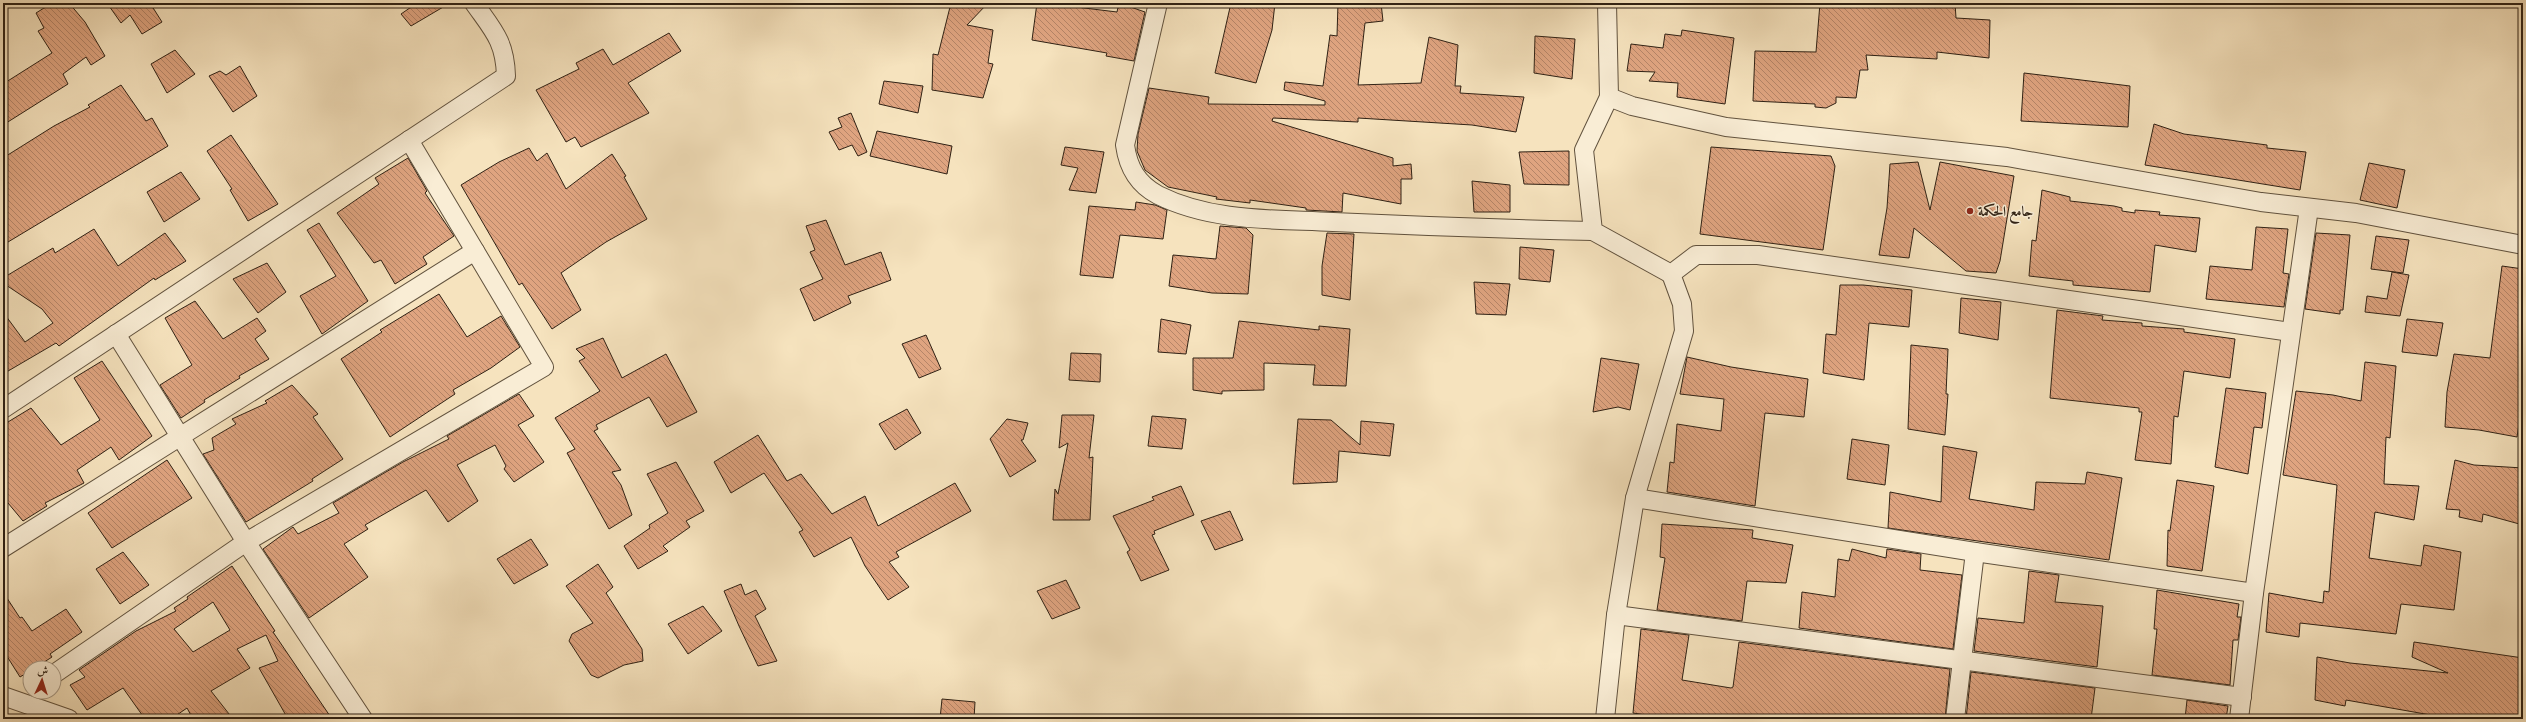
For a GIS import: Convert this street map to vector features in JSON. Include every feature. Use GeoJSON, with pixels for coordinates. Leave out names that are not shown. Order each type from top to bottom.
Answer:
{"type":"FeatureCollection","features":[{"type":"Feature","properties":{"kind":"street"},"geometry":{"type":"LineString","coordinates":[[3,409],[506,76],[506,57],[500,40],[474,3]]}},
{"type":"Feature","properties":{"kind":"street"},"geometry":{"type":"LineString","coordinates":[[1158,3],[1125,145],[1128,162],[1138,181],[1158,195],[1198,210],[1230,216],[1422,226],[1593,231],[1671,274],[1682,304],[1684,331],[1636,498],[1616,615],[1605,719]]}},
{"type":"Feature","properties":{"kind":"street"},"geometry":{"type":"LineString","coordinates":[[1593,231],[1584,150],[1609,97],[1607,3]]}},
{"type":"Feature","properties":{"kind":"street"},"geometry":{"type":"LineString","coordinates":[[1609,97],[1632,106],[1726,127],[2007,157],[2261,202],[2356,213],[2523,245]]}},
{"type":"Feature","properties":{"kind":"street"},"geometry":{"type":"LineString","coordinates":[[62,668],[246,542],[544,367],[409,140]]}},
{"type":"Feature","properties":{"kind":"street"},"geometry":{"type":"LineString","coordinates":[[2240,719],[2254,593],[2308,208]]}},
{"type":"Feature","properties":{"kind":"street"},"geometry":{"type":"LineString","coordinates":[[3,548],[475,251]]}},
{"type":"Feature","properties":{"kind":"street"},"geometry":{"type":"LineString","coordinates":[[1671,274],[1696,255],[1758,255],[2290,332]]}},
{"type":"Feature","properties":{"kind":"street"},"geometry":{"type":"LineString","coordinates":[[116,334],[246,542],[363,719]]}},
{"type":"Feature","properties":{"kind":"street"},"geometry":{"type":"LineString","coordinates":[[1636,498],[1975,552],[2254,593]]}},
{"type":"Feature","properties":{"kind":"street"},"geometry":{"type":"LineString","coordinates":[[1955,719],[1975,552]]}},
{"type":"Feature","properties":{"kind":"street"},"geometry":{"type":"LineString","coordinates":[[1616,615],[2242,697]]}},
{"type":"Feature","properties":{"kind":"street"},"geometry":{"type":"LineString","coordinates":[[16,695],[69,719]]}},
{"type":"Feature","properties":{"kind":"building"},"geometry":{"type":"Polygon","coordinates":[[[52,3],[69,3],[85,22],[105,56],[91,65],[86,57],[63,74],[68,84],[3,125],[3,84],[52,53],[38,31],[44,28],[36,13],[52,3]]]}},
{"type":"Feature","properties":{"kind":"building"},"geometry":{"type":"Polygon","coordinates":[[[107,3],[150,3],[162,22],[142,34],[130,15],[121,23],[107,3]]]}},
{"type":"Feature","properties":{"kind":"building"},"geometry":{"type":"Polygon","coordinates":[[[417,3],[450,3],[411,26],[401,14],[417,3]]]}},
{"type":"Feature","properties":{"kind":"building"},"geometry":{"type":"Polygon","coordinates":[[[951,3],[988,3],[967,25],[993,30],[988,63],[993,64],[983,98],[932,90],[933,54],[938,55],[951,3]]]}},
{"type":"Feature","properties":{"kind":"building"},"geometry":{"type":"Polygon","coordinates":[[[1037,3],[1068,3],[1068,6],[1117,12],[1119,3],[1145,12],[1134,61],[1106,56],[1107,53],[1032,40],[1037,3]]]}},
{"type":"Feature","properties":{"kind":"building"},"geometry":{"type":"Polygon","coordinates":[[[1231,3],[1275,3],[1272,30],[1256,83],[1215,73],[1231,3]]]}},
{"type":"Feature","properties":{"kind":"building"},"geometry":{"type":"Polygon","coordinates":[[[1338,3],[1381,3],[1383,21],[1365,23],[1358,85],[1421,83],[1429,37],[1458,45],[1455,86],[1461,86],[1460,93],[1524,97],[1516,132],[1472,125],[1358,118],[1358,122],[1273,118],[1272,121],[1393,158],[1393,166],[1411,164],[1412,179],[1401,179],[1401,204],[1343,193],[1342,212],[1306,210],[1306,208],[1250,200],[1250,203],[1216,199],[1217,197],[1168,187],[1145,170],[1137,151],[1138,134],[1149,88],[1209,97],[1208,104],[1325,105],[1325,101],[1284,90],[1285,82],[1323,86],[1330,35],[1337,36],[1338,3]]]}},
{"type":"Feature","properties":{"kind":"building"},"geometry":{"type":"Polygon","coordinates":[[[1820,3],[1955,3],[1956,18],[1990,20],[1989,58],[1937,52],[1937,59],[1866,55],[1868,70],[1860,70],[1856,98],[1836,97],[1836,103],[1826,108],[1815,107],[1815,104],[1753,101],[1755,51],[1816,52],[1820,3]]]}},
{"type":"Feature","properties":{"kind":"building"},"geometry":{"type":"Polygon","coordinates":[[[1682,30],[1734,38],[1725,104],[1677,97],[1678,83],[1649,81],[1655,72],[1627,71],[1631,44],[1663,48],[1665,34],[1681,36],[1682,30]]]}},
{"type":"Feature","properties":{"kind":"building"},"geometry":{"type":"Polygon","coordinates":[[[669,33],[681,51],[628,83],[649,113],[581,147],[575,137],[566,142],[536,90],[579,69],[576,63],[603,49],[613,65],[669,33]]]}},
{"type":"Feature","properties":{"kind":"building"},"geometry":{"type":"Polygon","coordinates":[[[1535,36],[1575,39],[1572,79],[1534,73],[1535,36]]]}},
{"type":"Feature","properties":{"kind":"building"},"geometry":{"type":"Polygon","coordinates":[[[175,50],[195,74],[167,93],[151,64],[175,50]]]}},
{"type":"Feature","properties":{"kind":"building"},"geometry":{"type":"Polygon","coordinates":[[[240,66],[257,96],[233,112],[209,76],[220,71],[226,75],[240,66]]]}},
{"type":"Feature","properties":{"kind":"building"},"geometry":{"type":"Polygon","coordinates":[[[2024,73],[2130,86],[2128,127],[2021,121],[2024,73]]]}},
{"type":"Feature","properties":{"kind":"building"},"geometry":{"type":"Polygon","coordinates":[[[884,81],[923,86],[918,113],[879,104],[884,81]]]}},
{"type":"Feature","properties":{"kind":"building"},"geometry":{"type":"Polygon","coordinates":[[[121,85],[146,121],[152,118],[168,146],[3,245],[3,158],[54,126],[90,107],[88,105],[121,85]]]}},
{"type":"Feature","properties":{"kind":"building"},"geometry":{"type":"Polygon","coordinates":[[[851,113],[867,152],[858,156],[852,145],[839,150],[829,132],[842,127],[838,118],[851,113]]]}},
{"type":"Feature","properties":{"kind":"building"},"geometry":{"type":"Polygon","coordinates":[[[2154,124],[2184,134],[2267,145],[2267,148],[2306,152],[2300,190],[2145,165],[2154,124]]]}},
{"type":"Feature","properties":{"kind":"building"},"geometry":{"type":"Polygon","coordinates":[[[877,131],[952,146],[947,174],[870,156],[877,131]]]}},
{"type":"Feature","properties":{"kind":"building"},"geometry":{"type":"Polygon","coordinates":[[[231,135],[278,204],[248,221],[230,190],[232,189],[207,151],[231,135]]]}},
{"type":"Feature","properties":{"kind":"building"},"geometry":{"type":"Polygon","coordinates":[[[1065,147],[1104,152],[1096,193],[1069,190],[1078,168],[1061,165],[1065,147]]]}},
{"type":"Feature","properties":{"kind":"building"},"geometry":{"type":"Polygon","coordinates":[[[1711,147],[1831,156],[1835,166],[1823,250],[1700,234],[1711,147]]]}},
{"type":"Feature","properties":{"kind":"building"},"geometry":{"type":"Polygon","coordinates":[[[529,148],[537,161],[547,153],[566,189],[612,154],[626,176],[624,177],[647,219],[606,242],[561,273],[581,310],[552,329],[522,283],[519,285],[461,185],[499,162],[529,148]]]}},
{"type":"Feature","properties":{"kind":"building"},"geometry":{"type":"Polygon","coordinates":[[[1569,151],[1569,185],[1524,184],[1519,152],[1569,151]]]}},
{"type":"Feature","properties":{"kind":"building"},"geometry":{"type":"Polygon","coordinates":[[[408,158],[427,191],[425,193],[454,236],[423,257],[427,264],[395,284],[381,260],[374,263],[337,213],[379,184],[375,178],[408,158]]]}},
{"type":"Feature","properties":{"kind":"building","name":"جامع الحكمة"},"geometry":{"type":"Polygon","coordinates":[[[1918,162],[1930,210],[1940,162],[2014,176],[2000,261],[1996,273],[1966,271],[1914,228],[1909,258],[1879,255],[1887,208],[1890,164],[1918,162]]]}},
{"type":"Feature","properties":{"kind":"building"},"geometry":{"type":"Polygon","coordinates":[[[2369,163],[2405,170],[2397,208],[2360,200],[2369,163]]]}},
{"type":"Feature","properties":{"kind":"building"},"geometry":{"type":"Polygon","coordinates":[[[181,172],[200,199],[164,222],[147,192],[181,172]]]}},
{"type":"Feature","properties":{"kind":"building"},"geometry":{"type":"Polygon","coordinates":[[[1472,181],[1510,185],[1510,212],[1474,212],[1472,181]]]}},
{"type":"Feature","properties":{"kind":"building"},"geometry":{"type":"Polygon","coordinates":[[[2042,190],[2070,197],[2070,201],[2114,206],[2122,208],[2122,211],[2135,213],[2135,210],[2160,212],[2159,215],[2200,218],[2196,252],[2155,245],[2150,292],[2073,285],[2073,281],[2029,276],[2032,240],[2036,241],[2042,190]]]}},
{"type":"Feature","properties":{"kind":"building"},"geometry":{"type":"Polygon","coordinates":[[[1136,202],[1155,205],[1167,210],[1163,239],[1120,235],[1113,278],[1080,275],[1089,206],[1135,210],[1136,202]]]}},
{"type":"Feature","properties":{"kind":"building"},"geometry":{"type":"Polygon","coordinates":[[[826,220],[845,265],[881,252],[891,280],[848,296],[851,303],[814,321],[800,289],[823,279],[810,252],[815,250],[806,226],[826,220]]]}},
{"type":"Feature","properties":{"kind":"building"},"geometry":{"type":"Polygon","coordinates":[[[319,223],[368,301],[322,334],[300,296],[336,276],[307,230],[319,223]]]}},
{"type":"Feature","properties":{"kind":"building"},"geometry":{"type":"Polygon","coordinates":[[[1220,226],[1246,228],[1253,235],[1248,294],[1212,293],[1169,286],[1173,255],[1216,259],[1220,226]]]}},
{"type":"Feature","properties":{"kind":"building"},"geometry":{"type":"Polygon","coordinates":[[[2256,227],[2288,229],[2283,273],[2289,274],[2284,307],[2206,299],[2210,266],[2252,270],[2256,227]]]}},
{"type":"Feature","properties":{"kind":"building"},"geometry":{"type":"Polygon","coordinates":[[[94,229],[118,266],[165,233],[186,261],[155,280],[154,278],[59,346],[56,343],[3,374],[3,312],[25,342],[53,323],[42,309],[3,283],[3,278],[53,248],[55,253],[94,229]]]}},
{"type":"Feature","properties":{"kind":"building"},"geometry":{"type":"Polygon","coordinates":[[[1327,233],[1354,234],[1350,300],[1322,295],[1322,266],[1327,233]]]}},
{"type":"Feature","properties":{"kind":"building"},"geometry":{"type":"Polygon","coordinates":[[[2316,233],[2350,235],[2343,310],[2340,310],[2340,314],[2305,309],[2316,233]]]}},
{"type":"Feature","properties":{"kind":"building"},"geometry":{"type":"Polygon","coordinates":[[[2376,236],[2409,240],[2403,273],[2371,269],[2376,236]]]}},
{"type":"Feature","properties":{"kind":"building"},"geometry":{"type":"Polygon","coordinates":[[[1520,247],[1554,250],[1550,282],[1519,279],[1520,247]]]}},
{"type":"Feature","properties":{"kind":"building"},"geometry":{"type":"Polygon","coordinates":[[[267,263],[286,292],[258,313],[233,279],[267,263]]]}},
{"type":"Feature","properties":{"kind":"building"},"geometry":{"type":"Polygon","coordinates":[[[2502,266],[2523,269],[2523,397],[2517,437],[2479,430],[2445,427],[2447,392],[2454,354],[2490,358],[2502,266]]]}},
{"type":"Feature","properties":{"kind":"building"},"geometry":{"type":"Polygon","coordinates":[[[2392,272],[2409,275],[2400,316],[2365,312],[2367,296],[2387,299],[2392,272]]]}},
{"type":"Feature","properties":{"kind":"building"},"geometry":{"type":"Polygon","coordinates":[[[1474,282],[1510,284],[1506,315],[1476,314],[1474,282]]]}},
{"type":"Feature","properties":{"kind":"building"},"geometry":{"type":"Polygon","coordinates":[[[1840,285],[1863,285],[1912,290],[1909,327],[1869,323],[1864,380],[1823,373],[1826,334],[1836,335],[1840,285]]]}},
{"type":"Feature","properties":{"kind":"building"},"geometry":{"type":"Polygon","coordinates":[[[439,294],[467,337],[501,316],[520,347],[491,368],[453,390],[455,394],[390,437],[341,359],[382,332],[380,330],[439,294]]]}},
{"type":"Feature","properties":{"kind":"building"},"geometry":{"type":"Polygon","coordinates":[[[1961,298],[2001,302],[1998,340],[1959,333],[1961,298]]]}},
{"type":"Feature","properties":{"kind":"building"},"geometry":{"type":"Polygon","coordinates":[[[195,301],[223,339],[257,318],[266,331],[255,339],[269,359],[239,376],[240,378],[204,400],[205,402],[181,418],[160,385],[192,365],[165,318],[195,301]]]}},
{"type":"Feature","properties":{"kind":"building"},"geometry":{"type":"Polygon","coordinates":[[[2057,310],[2103,316],[2102,320],[2142,323],[2142,326],[2184,329],[2184,332],[2235,339],[2230,378],[2184,371],[2178,417],[2174,416],[2171,464],[2135,460],[2142,412],[2139,412],[2139,408],[2050,398],[2057,310]]]}},
{"type":"Feature","properties":{"kind":"building"},"geometry":{"type":"Polygon","coordinates":[[[1161,319],[1191,325],[1186,354],[1158,352],[1161,319]]]}},
{"type":"Feature","properties":{"kind":"building"},"geometry":{"type":"Polygon","coordinates":[[[2407,319],[2443,323],[2437,356],[2402,352],[2407,319]]]}},
{"type":"Feature","properties":{"kind":"building"},"geometry":{"type":"Polygon","coordinates":[[[1239,321],[1319,330],[1319,326],[1350,329],[1346,386],[1313,385],[1315,365],[1264,363],[1264,390],[1222,391],[1222,394],[1193,390],[1193,358],[1233,358],[1239,321]]]}},
{"type":"Feature","properties":{"kind":"building"},"geometry":{"type":"Polygon","coordinates":[[[926,335],[941,369],[919,378],[902,344],[926,335]]]}},
{"type":"Feature","properties":{"kind":"building"},"geometry":{"type":"Polygon","coordinates":[[[603,338],[622,378],[666,354],[697,412],[667,427],[649,397],[596,425],[598,429],[594,431],[621,470],[612,472],[621,485],[632,515],[609,529],[567,453],[575,449],[555,418],[600,391],[579,361],[585,358],[576,349],[603,338]]]}},
{"type":"Feature","properties":{"kind":"building"},"geometry":{"type":"Polygon","coordinates":[[[1911,345],[1948,349],[1946,394],[1948,394],[1945,435],[1908,429],[1911,345]]]}},
{"type":"Feature","properties":{"kind":"building"},"geometry":{"type":"Polygon","coordinates":[[[1071,353],[1101,354],[1100,382],[1069,380],[1071,353]]]}},
{"type":"Feature","properties":{"kind":"building"},"geometry":{"type":"Polygon","coordinates":[[[1687,357],[1731,367],[1808,379],[1804,417],[1765,413],[1755,506],[1667,492],[1670,462],[1674,463],[1677,424],[1721,431],[1724,399],[1680,394],[1687,357]]]}},
{"type":"Feature","properties":{"kind":"building"},"geometry":{"type":"Polygon","coordinates":[[[1601,358],[1639,364],[1630,410],[1618,407],[1593,412],[1601,358]]]}},
{"type":"Feature","properties":{"kind":"building"},"geometry":{"type":"Polygon","coordinates":[[[102,361],[152,436],[119,460],[111,447],[77,470],[84,483],[45,503],[47,506],[23,521],[3,497],[3,425],[31,408],[61,445],[100,420],[74,378],[102,361]]]}},
{"type":"Feature","properties":{"kind":"building"},"geometry":{"type":"Polygon","coordinates":[[[2365,362],[2396,366],[2390,438],[2386,437],[2384,484],[2419,486],[2414,520],[2375,512],[2369,558],[2421,566],[2424,545],[2461,552],[2454,610],[2401,604],[2396,634],[2300,623],[2299,637],[2266,632],[2269,593],[2323,603],[2324,591],[2329,592],[2337,485],[2283,475],[2296,391],[2333,395],[2361,401],[2365,362]]]}},
{"type":"Feature","properties":{"kind":"building"},"geometry":{"type":"Polygon","coordinates":[[[292,385],[318,414],[313,417],[343,459],[312,479],[313,481],[246,522],[203,454],[214,450],[212,438],[236,424],[232,419],[267,403],[265,401],[292,385]]]}},
{"type":"Feature","properties":{"kind":"building"},"geometry":{"type":"Polygon","coordinates":[[[2226,388],[2266,393],[2262,428],[2254,427],[2248,474],[2215,467],[2226,388]]]}},
{"type":"Feature","properties":{"kind":"building"},"geometry":{"type":"Polygon","coordinates":[[[519,394],[534,416],[518,425],[544,462],[514,482],[504,469],[506,466],[495,445],[457,465],[478,501],[448,522],[426,490],[365,525],[368,529],[344,544],[368,577],[309,618],[263,549],[293,527],[298,534],[339,513],[333,503],[403,462],[449,439],[447,436],[519,394]]]}},
{"type":"Feature","properties":{"kind":"building"},"geometry":{"type":"Polygon","coordinates":[[[907,409],[921,433],[895,450],[879,424],[907,409]]]}},
{"type":"Feature","properties":{"kind":"building"},"geometry":{"type":"Polygon","coordinates":[[[1062,415],[1094,415],[1089,458],[1093,457],[1090,520],[1053,520],[1055,489],[1058,494],[1068,443],[1059,448],[1062,415]]]}},
{"type":"Feature","properties":{"kind":"building"},"geometry":{"type":"Polygon","coordinates":[[[1152,416],[1186,419],[1182,449],[1148,446],[1152,416]]]}},
{"type":"Feature","properties":{"kind":"building"},"geometry":{"type":"Polygon","coordinates":[[[1007,419],[1028,423],[1023,440],[1021,440],[1036,461],[1010,477],[990,439],[1007,419]]]}},
{"type":"Feature","properties":{"kind":"building"},"geometry":{"type":"Polygon","coordinates":[[[1298,419],[1331,420],[1360,445],[1361,421],[1394,424],[1390,456],[1339,451],[1337,482],[1293,484],[1298,419]]]}},
{"type":"Feature","properties":{"kind":"building"},"geometry":{"type":"Polygon","coordinates":[[[758,435],[787,481],[801,474],[832,514],[865,496],[878,526],[955,483],[971,511],[896,552],[899,557],[889,562],[909,587],[888,600],[865,566],[851,537],[814,557],[799,532],[803,530],[764,473],[731,493],[714,462],[758,435]]]}},
{"type":"Feature","properties":{"kind":"building"},"geometry":{"type":"Polygon","coordinates":[[[1852,439],[1889,445],[1885,485],[1847,479],[1852,439]]]}},
{"type":"Feature","properties":{"kind":"building"},"geometry":{"type":"Polygon","coordinates":[[[1943,446],[1977,452],[1969,499],[2034,510],[2036,482],[2085,484],[2087,472],[2122,478],[2109,560],[1888,528],[1890,492],[1941,502],[1943,446]]]}},
{"type":"Feature","properties":{"kind":"building"},"geometry":{"type":"Polygon","coordinates":[[[167,460],[192,498],[112,548],[88,513],[167,460]]]}},
{"type":"Feature","properties":{"kind":"building"},"geometry":{"type":"Polygon","coordinates":[[[2455,460],[2474,465],[2523,468],[2523,525],[2483,514],[2482,522],[2459,517],[2460,510],[2446,509],[2455,460]]]}},
{"type":"Feature","properties":{"kind":"building"},"geometry":{"type":"Polygon","coordinates":[[[676,462],[704,511],[686,521],[690,527],[663,546],[668,551],[638,569],[624,546],[650,528],[649,525],[668,513],[647,474],[676,462]]]}},
{"type":"Feature","properties":{"kind":"building"},"geometry":{"type":"Polygon","coordinates":[[[2177,480],[2214,486],[2202,571],[2167,566],[2168,530],[2170,531],[2177,480]]]}},
{"type":"Feature","properties":{"kind":"building"},"geometry":{"type":"Polygon","coordinates":[[[1181,486],[1194,515],[1154,531],[1155,534],[1152,535],[1169,570],[1141,581],[1127,552],[1130,550],[1113,516],[1154,500],[1152,497],[1181,486]]]}},
{"type":"Feature","properties":{"kind":"building"},"geometry":{"type":"Polygon","coordinates":[[[1230,511],[1243,540],[1215,550],[1201,521],[1230,511]]]}},
{"type":"Feature","properties":{"kind":"building"},"geometry":{"type":"Polygon","coordinates":[[[1662,524],[1753,530],[1752,538],[1793,545],[1786,583],[1747,581],[1742,621],[1657,610],[1665,558],[1660,557],[1662,524]]]}},
{"type":"Feature","properties":{"kind":"building"},"geometry":{"type":"Polygon","coordinates":[[[531,539],[548,565],[514,584],[497,559],[531,539]]]}},
{"type":"Feature","properties":{"kind":"building"},"geometry":{"type":"Polygon","coordinates":[[[1852,549],[1886,558],[1887,549],[1921,554],[1920,570],[1962,575],[1953,649],[1799,628],[1802,592],[1835,597],[1838,559],[1849,561],[1852,549]]]}},
{"type":"Feature","properties":{"kind":"building"},"geometry":{"type":"Polygon","coordinates":[[[123,552],[149,585],[120,604],[96,569],[123,552]]]}},
{"type":"Feature","properties":{"kind":"building"},"geometry":{"type":"Polygon","coordinates":[[[598,564],[613,587],[606,593],[642,649],[643,661],[624,665],[598,678],[591,675],[569,641],[572,634],[593,623],[566,586],[598,564]]]}},
{"type":"Feature","properties":{"kind":"building"},"geometry":{"type":"Polygon","coordinates":[[[232,566],[275,631],[273,632],[332,719],[288,719],[259,668],[278,661],[266,635],[237,649],[250,668],[211,691],[233,719],[193,719],[187,708],[171,719],[145,719],[123,688],[87,710],[70,685],[85,677],[79,670],[136,631],[176,611],[174,608],[188,599],[187,597],[232,566]],[[213,602],[174,629],[193,652],[230,630],[213,602]]]}},
{"type":"Feature","properties":{"kind":"building"},"geometry":{"type":"Polygon","coordinates":[[[2029,571],[2059,575],[2055,602],[2103,606],[2097,667],[1974,651],[1978,618],[2024,623],[2029,571]]]}},
{"type":"Feature","properties":{"kind":"building"},"geometry":{"type":"Polygon","coordinates":[[[1066,580],[1080,608],[1052,619],[1037,591],[1066,580]]]}},
{"type":"Feature","properties":{"kind":"building"},"geometry":{"type":"Polygon","coordinates":[[[741,584],[745,595],[756,590],[766,609],[755,616],[777,661],[758,666],[739,626],[724,591],[741,584]]]}},
{"type":"Feature","properties":{"kind":"building"},"geometry":{"type":"Polygon","coordinates":[[[2157,590],[2239,604],[2237,617],[2241,617],[2238,640],[2233,640],[2230,685],[2152,675],[2157,629],[2154,629],[2157,590]]]}},
{"type":"Feature","properties":{"kind":"building"},"geometry":{"type":"Polygon","coordinates":[[[3,592],[20,618],[22,617],[32,631],[66,609],[82,632],[50,654],[52,657],[47,660],[22,660],[22,676],[20,677],[3,650],[3,592]]]}},
{"type":"Feature","properties":{"kind":"building"},"geometry":{"type":"Polygon","coordinates":[[[703,606],[722,631],[688,654],[668,624],[703,606]]]}},
{"type":"Feature","properties":{"kind":"building"},"geometry":{"type":"Polygon","coordinates":[[[1641,629],[1689,635],[1682,680],[1731,688],[1733,687],[1739,642],[1950,669],[1945,719],[1672,719],[1633,713],[1641,629]]]}},
{"type":"Feature","properties":{"kind":"building"},"geometry":{"type":"Polygon","coordinates":[[[2414,642],[2523,658],[2523,719],[2442,717],[2346,700],[2345,706],[2315,700],[2317,657],[2350,663],[2448,673],[2412,657],[2414,642]]]}},
{"type":"Feature","properties":{"kind":"building"},"geometry":{"type":"Polygon","coordinates":[[[1971,672],[2095,688],[2091,719],[1966,719],[1971,672]]]}},
{"type":"Feature","properties":{"kind":"building"},"geometry":{"type":"Polygon","coordinates":[[[942,699],[975,702],[974,719],[940,719],[942,699]]]}},
{"type":"Feature","properties":{"kind":"building"},"geometry":{"type":"Polygon","coordinates":[[[2187,700],[2228,706],[2226,719],[2185,719],[2187,700]]]}},
{"type":"Feature","properties":{"kind":"place","name":"جامع الحكمة"},"geometry":{"type":"Point","coordinates":[1970,211]}}]}
